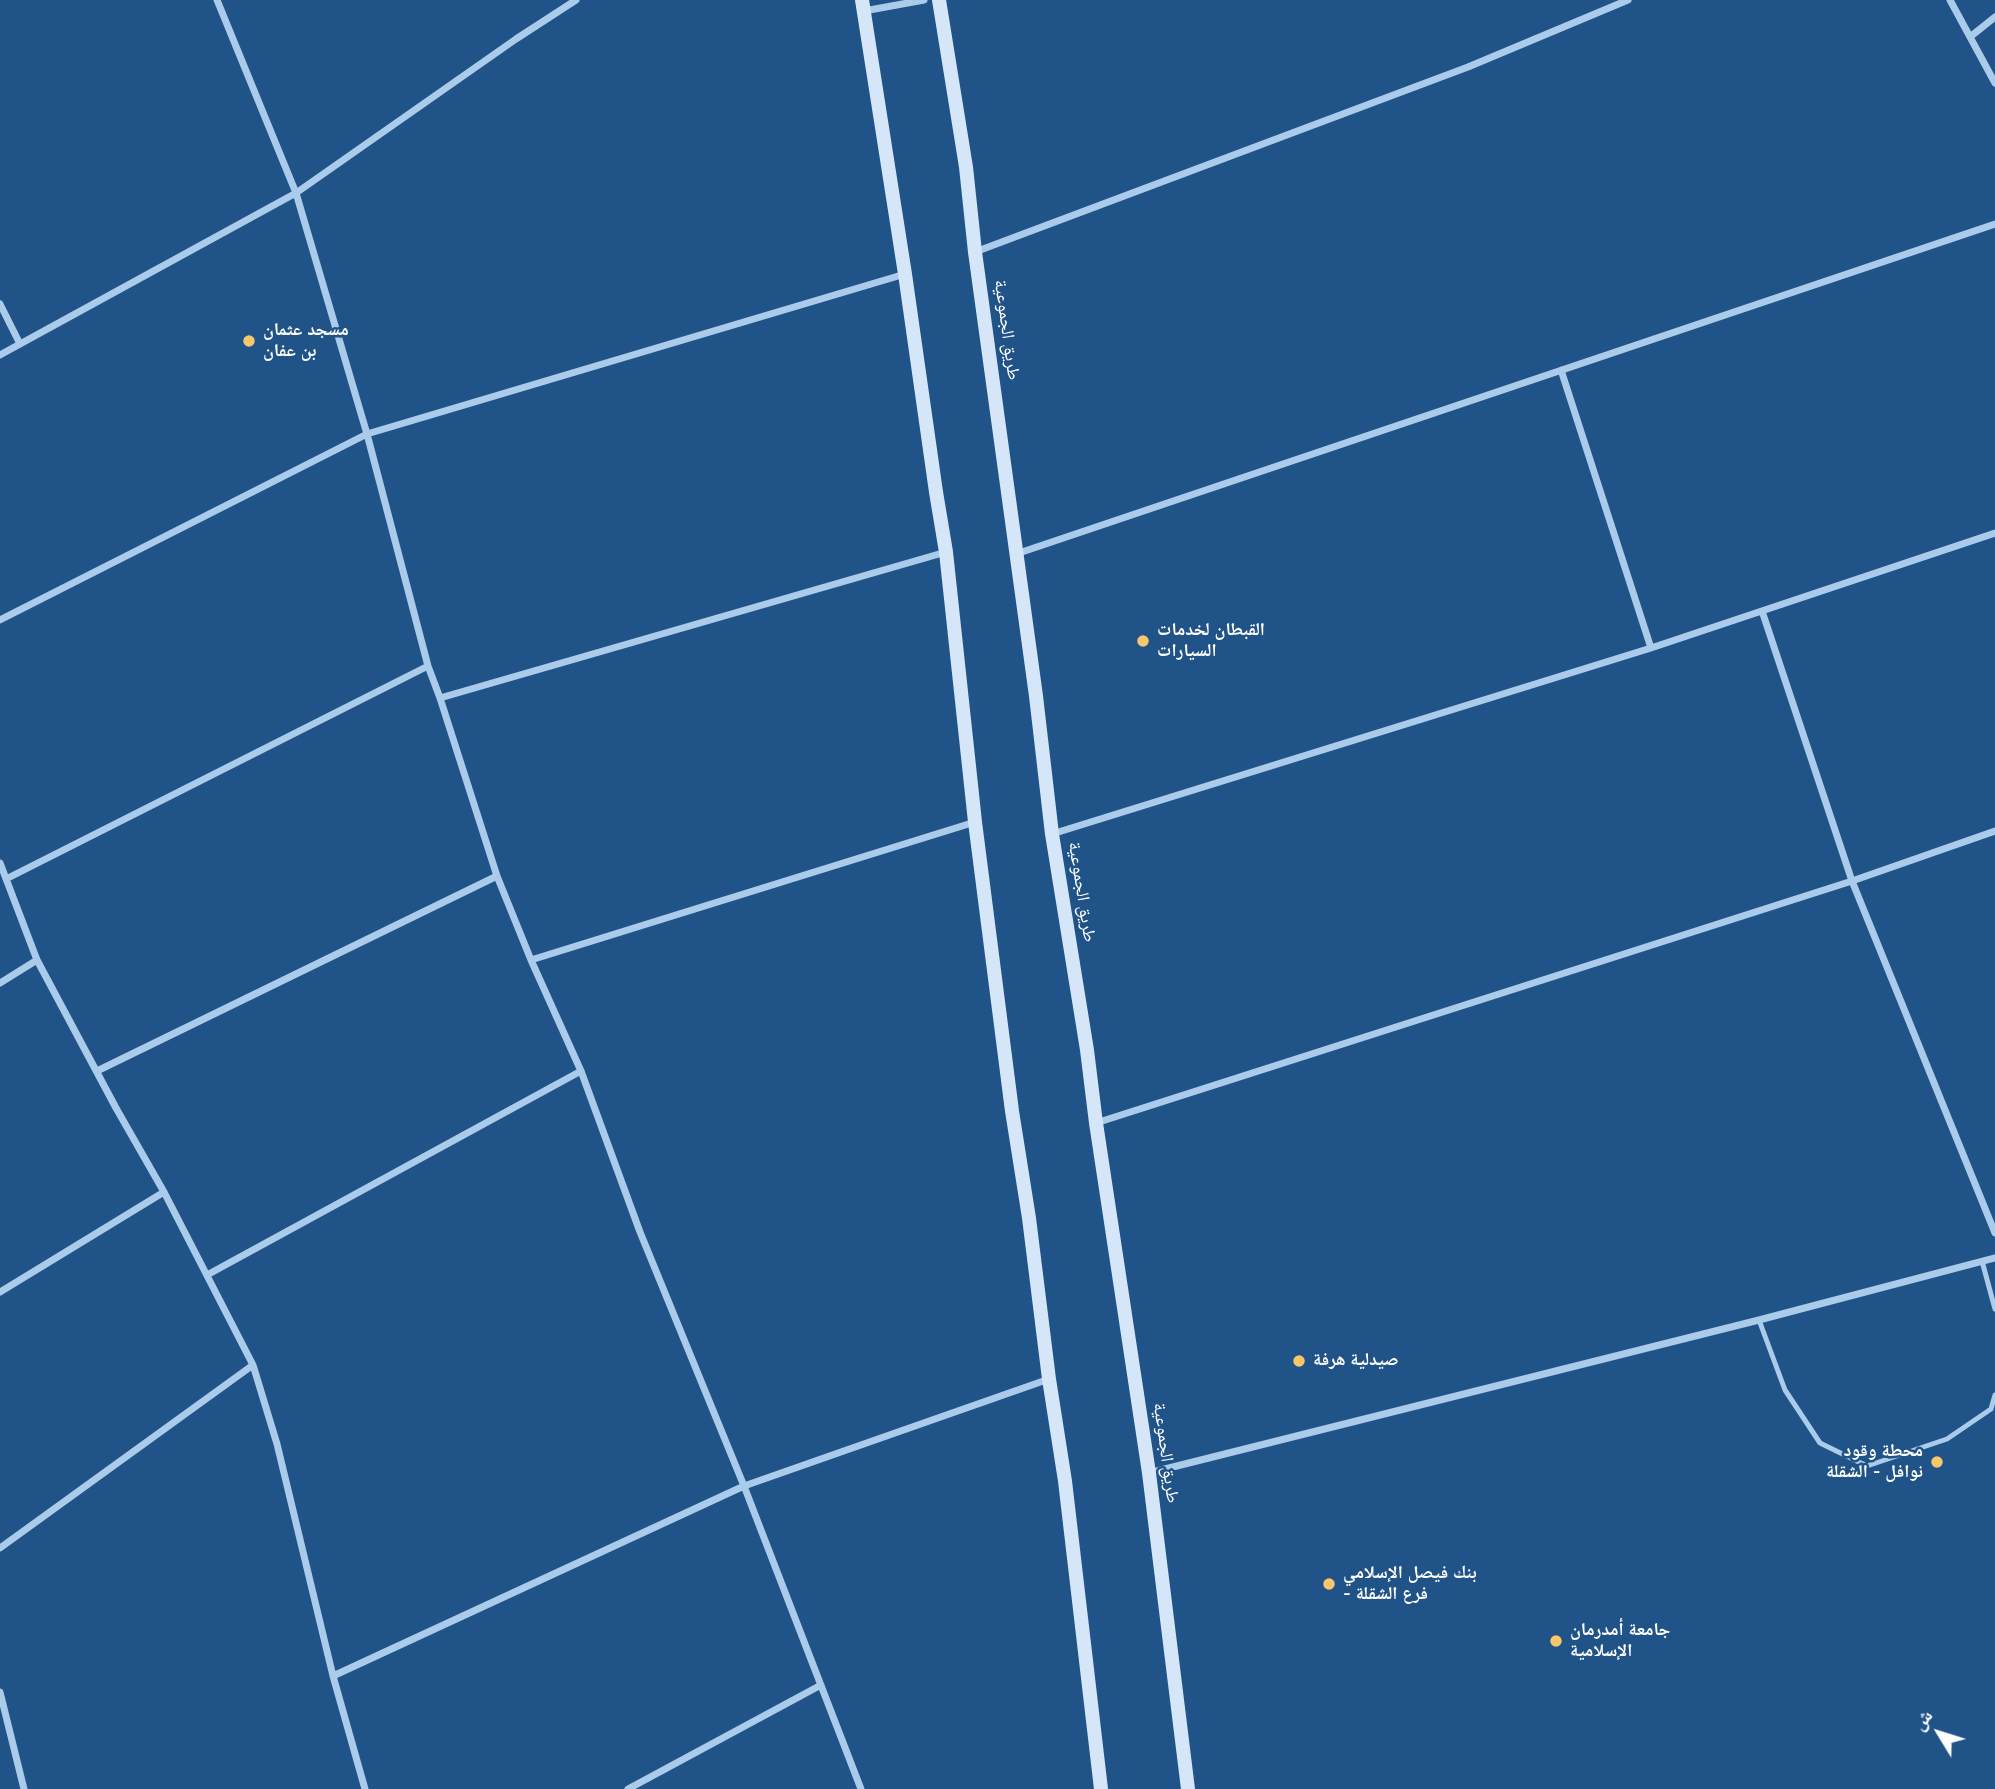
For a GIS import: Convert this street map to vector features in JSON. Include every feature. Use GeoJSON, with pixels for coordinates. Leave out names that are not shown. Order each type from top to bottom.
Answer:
{"type":"FeatureCollection","features":[{"type":"Feature","properties":{"kind":"main road","name":"طريق الجموعية"},"geometry":{"type":"LineString","coordinates":[[939,0],[967,167],[975,252],[1036,696],[1052,834],[1087,1050],[1149,1473],[1188,1789]]}},
{"type":"Feature","properties":{"kind":"main road"},"geometry":{"type":"LineString","coordinates":[[863,5],[946,552],[975,822],[1012,1111],[1065,1481],[1101,1789]]}},
{"type":"Feature","properties":{"kind":"street"},"geometry":{"type":"LineString","coordinates":[[217,0],[296,193],[367,434],[428,666],[498,876],[531,960],[581,1071],[640,1232],[744,1486],[861,1789]]}},
{"type":"Feature","properties":{"kind":"street"},"geometry":{"type":"LineString","coordinates":[[0,355],[296,193],[576,0]]}},
{"type":"Feature","properties":{"kind":"street"},"geometry":{"type":"LineString","coordinates":[[863,5],[924,0]]}},
{"type":"Feature","properties":{"kind":"street"},"geometry":{"type":"LineString","coordinates":[[975,252],[1468,67],[1628,0]]}},
{"type":"Feature","properties":{"kind":"street"},"geometry":{"type":"LineString","coordinates":[[1951,0],[1995,83]]}},
{"type":"Feature","properties":{"kind":"street"},"geometry":{"type":"LineString","coordinates":[[1970,37],[1995,17]]}},
{"type":"Feature","properties":{"kind":"street"},"geometry":{"type":"LineString","coordinates":[[1016,554],[1995,223]]}},
{"type":"Feature","properties":{"kind":"street"},"geometry":{"type":"LineString","coordinates":[[0,620],[367,434],[905,274]]}},
{"type":"Feature","properties":{"kind":"street"},"geometry":{"type":"LineString","coordinates":[[0,304],[20,344]]}},
{"type":"Feature","properties":{"kind":"street"},"geometry":{"type":"LineString","coordinates":[[1562,370],[1651,648]]}},
{"type":"Feature","properties":{"kind":"street"},"geometry":{"type":"LineString","coordinates":[[1052,834],[1651,648],[1995,533]]}},
{"type":"Feature","properties":{"kind":"street"},"geometry":{"type":"LineString","coordinates":[[440,698],[946,552]]}},
{"type":"Feature","properties":{"kind":"street"},"geometry":{"type":"LineString","coordinates":[[1762,611],[1852,881],[1995,1233]]}},
{"type":"Feature","properties":{"kind":"street"},"geometry":{"type":"LineString","coordinates":[[6,879],[428,666]]}},
{"type":"Feature","properties":{"kind":"street"},"geometry":{"type":"LineString","coordinates":[[531,960],[975,822]]}},
{"type":"Feature","properties":{"kind":"street"},"geometry":{"type":"LineString","coordinates":[[1096,1123],[1852,881],[1995,831]]}},
{"type":"Feature","properties":{"kind":"street"},"geometry":{"type":"LineString","coordinates":[[0,863],[37,960],[164,1192],[253,1365],[277,1444],[333,1676],[365,1789]]}},
{"type":"Feature","properties":{"kind":"street"},"geometry":{"type":"LineString","coordinates":[[97,1071],[498,876]]}},
{"type":"Feature","properties":{"kind":"street"},"geometry":{"type":"LineString","coordinates":[[0,983],[37,960]]}},
{"type":"Feature","properties":{"kind":"street"},"geometry":{"type":"LineString","coordinates":[[207,1275],[581,1071]]}},
{"type":"Feature","properties":{"kind":"street"},"geometry":{"type":"LineString","coordinates":[[0,1292],[164,1192]]}},
{"type":"Feature","properties":{"kind":"street"},"geometry":{"type":"LineString","coordinates":[[1149,1473],[1995,1258]]}},
{"type":"Feature","properties":{"kind":"street"},"geometry":{"type":"LineString","coordinates":[[0,1548],[253,1365]]}},
{"type":"Feature","properties":{"kind":"street"},"geometry":{"type":"LineString","coordinates":[[333,1676],[744,1486],[1049,1379]]}},
{"type":"Feature","properties":{"kind":"street"},"geometry":{"type":"LineString","coordinates":[[628,1789],[821,1685]]}},
{"type":"Feature","properties":{"kind":"street"},"geometry":{"type":"LineString","coordinates":[[0,1692],[24,1789]]}},
{"type":"Feature","properties":{"kind":"lane"},"geometry":{"type":"LineString","coordinates":[[1982,1261],[1995,1310]]}},
{"type":"Feature","properties":{"kind":"lane"},"geometry":{"type":"LineString","coordinates":[[1759,1320],[1785,1390],[1820,1443],[1867,1466],[1947,1440],[1991,1409],[1995,1395]]}},
{"type":"Feature","properties":{"kind":"place","name":"مسجد عثمان بن عفان"},"geometry":{"type":"Point","coordinates":[249,341]}},
{"type":"Feature","properties":{"kind":"place","name":"القبطان لخدمات السيارات"},"geometry":{"type":"Point","coordinates":[1143,641]}},
{"type":"Feature","properties":{"kind":"place","name":"صيدلية هرفة"},"geometry":{"type":"Point","coordinates":[1299,1361]}},
{"type":"Feature","properties":{"kind":"place","name":"محطة وقود نوافل - الشقلة"},"geometry":{"type":"Point","coordinates":[1937,1462]}},
{"type":"Feature","properties":{"kind":"place","name":"بنك فيصل الإسلامي - فرع الشقلة"},"geometry":{"type":"Point","coordinates":[1329,1584]}},
{"type":"Feature","properties":{"kind":"place","name":"جامعة أمدرمان الإسلامية"},"geometry":{"type":"Point","coordinates":[1556,1641]}}]}
